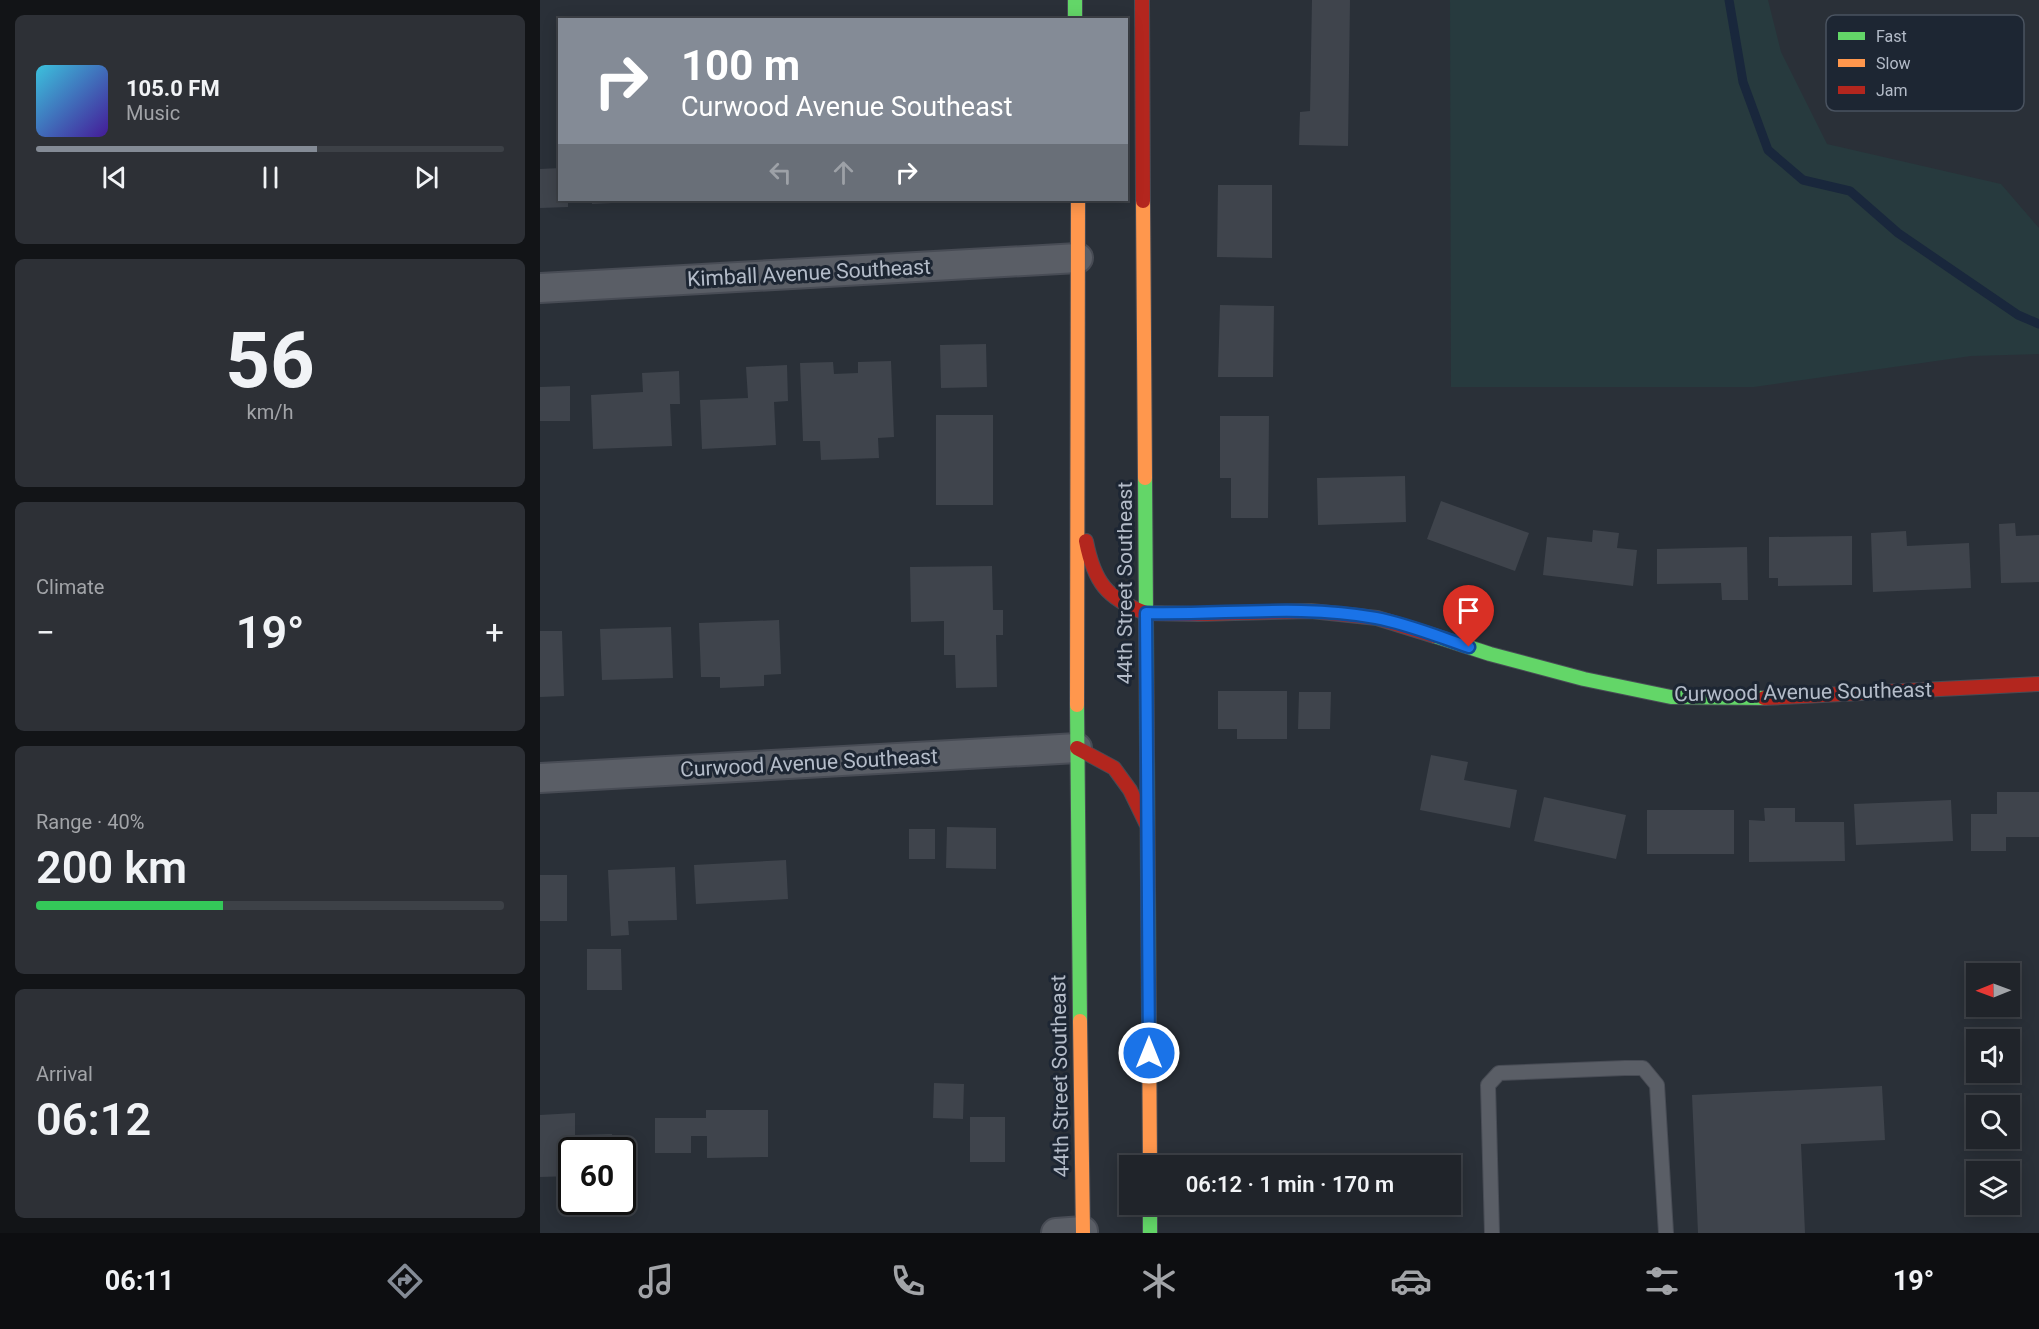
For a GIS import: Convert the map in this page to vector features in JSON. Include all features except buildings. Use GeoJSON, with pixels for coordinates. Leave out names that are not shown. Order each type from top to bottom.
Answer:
{"type":"FeatureCollection","features":[{"type":"Feature","properties":{"kind":"main road"},"geometry":{"type":"LineString","coordinates":[[1075,0],[1075,18]]}},
{"type":"Feature","properties":{"kind":"main road","name":"44th Street Southeast"},"geometry":{"type":"LineString","coordinates":[[1142,0],[1150,1155]]}},
{"type":"Feature","properties":{"kind":"main road","name":"44th Street Southeast"},"geometry":{"type":"LineString","coordinates":[[1074,1232],[1078,201]]}},
{"type":"Feature","properties":{"kind":"main road"},"geometry":{"type":"LineString","coordinates":[[1078,505],[1090,560],[1098,580],[1118,601],[1146,613]]}},
{"type":"Feature","properties":{"kind":"main road","name":"Curwood Avenue Southeast"},"geometry":{"type":"LineString","coordinates":[[1146,613],[1311,611],[1377,618],[1490,654],[1584,679],[1671,698],[1766,698],[2039,684]]}},
{"type":"Feature","properties":{"kind":"main road"},"geometry":{"type":"LineString","coordinates":[[1077,748],[1113,768],[1130,790],[1148,827]]}},
{"type":"Feature","properties":{"kind":"main road"},"geometry":{"type":"LineString","coordinates":[[1150,1215],[1150,1233]]}},
{"type":"Feature","properties":{"kind":"street","name":"Kimball Avenue Southeast"},"geometry":{"type":"LineString","coordinates":[[540,288],[1078,258]]}},
{"type":"Feature","properties":{"kind":"street","name":"Curwood Avenue Southeast"},"geometry":{"type":"LineString","coordinates":[[540,778],[1077,748]]}},
{"type":"Feature","properties":{"kind":"lane"},"geometry":{"type":"LineString","coordinates":[[1492,1233],[1488,1085],[1499,1073],[1625,1068],[1643,1068],[1657,1085],[1666,1233]]}},
{"type":"Feature","properties":{"kind":"green space"},"geometry":{"type":"Polygon","coordinates":[[[1450,0],[1768,0],[1781,52],[1827,144],[2001,184],[2039,228],[2039,354],[1971,356],[1754,387],[1451,387],[1450,0]]]}},
{"type":"Feature","properties":{"kind":"waterway"},"geometry":{"type":"LineString","coordinates":[[1729,0],[1743,82],[1768,150],[1803,180],[1850,191],[1898,233],[2018,315],[2039,324]]}},
{"type":"Feature","properties":{"kind":"traffic: fast"},"geometry":{"type":"LineString","coordinates":[[1075,0],[1075,18]]}},
{"type":"Feature","properties":{"kind":"traffic: fast"},"geometry":{"type":"LineString","coordinates":[[1145,478],[1149,1022]]}},
{"type":"Feature","properties":{"kind":"traffic: fast"},"geometry":{"type":"LineString","coordinates":[[1435,636],[1490,654],[1584,679],[1671,697],[1764,698]]}},
{"type":"Feature","properties":{"kind":"traffic: fast"},"geometry":{"type":"LineString","coordinates":[[1077,705],[1080,1021]]}},
{"type":"Feature","properties":{"kind":"traffic: fast"},"geometry":{"type":"LineString","coordinates":[[1150,1215],[1150,1233]]}},
{"type":"Feature","properties":{"kind":"traffic: slow"},"geometry":{"type":"LineString","coordinates":[[1077,705],[1078,201]]}},
{"type":"Feature","properties":{"kind":"traffic: slow"},"geometry":{"type":"LineString","coordinates":[[1143,201],[1145,478]]}},
{"type":"Feature","properties":{"kind":"traffic: slow"},"geometry":{"type":"LineString","coordinates":[[1080,1021],[1083,1233]]}},
{"type":"Feature","properties":{"kind":"traffic: slow"},"geometry":{"type":"LineString","coordinates":[[1149,1022],[1150,1155]]}},
{"type":"Feature","properties":{"kind":"traffic: jam"},"geometry":{"type":"LineString","coordinates":[[1142,0],[1143,201]]}},
{"type":"Feature","properties":{"kind":"traffic: jam"},"geometry":{"type":"LineString","coordinates":[[1086,541],[1093,568],[1104,587],[1121,602],[1146,613]]}},
{"type":"Feature","properties":{"kind":"traffic: jam"},"geometry":{"type":"LineString","coordinates":[[1146,613],[1311,611],[1377,618],[1435,636]]}},
{"type":"Feature","properties":{"kind":"traffic: jam"},"geometry":{"type":"LineString","coordinates":[[1764,698],[2039,684]]}},
{"type":"Feature","properties":{"kind":"traffic: jam"},"geometry":{"type":"LineString","coordinates":[[1077,748],[1114,768],[1130,790],[1146,823]]}},
{"type":"Feature","properties":{"kind":"route"},"geometry":{"type":"LineString","coordinates":[[1149,1053],[1146,613],[1311,611],[1377,618],[1469,647]]}}]}
